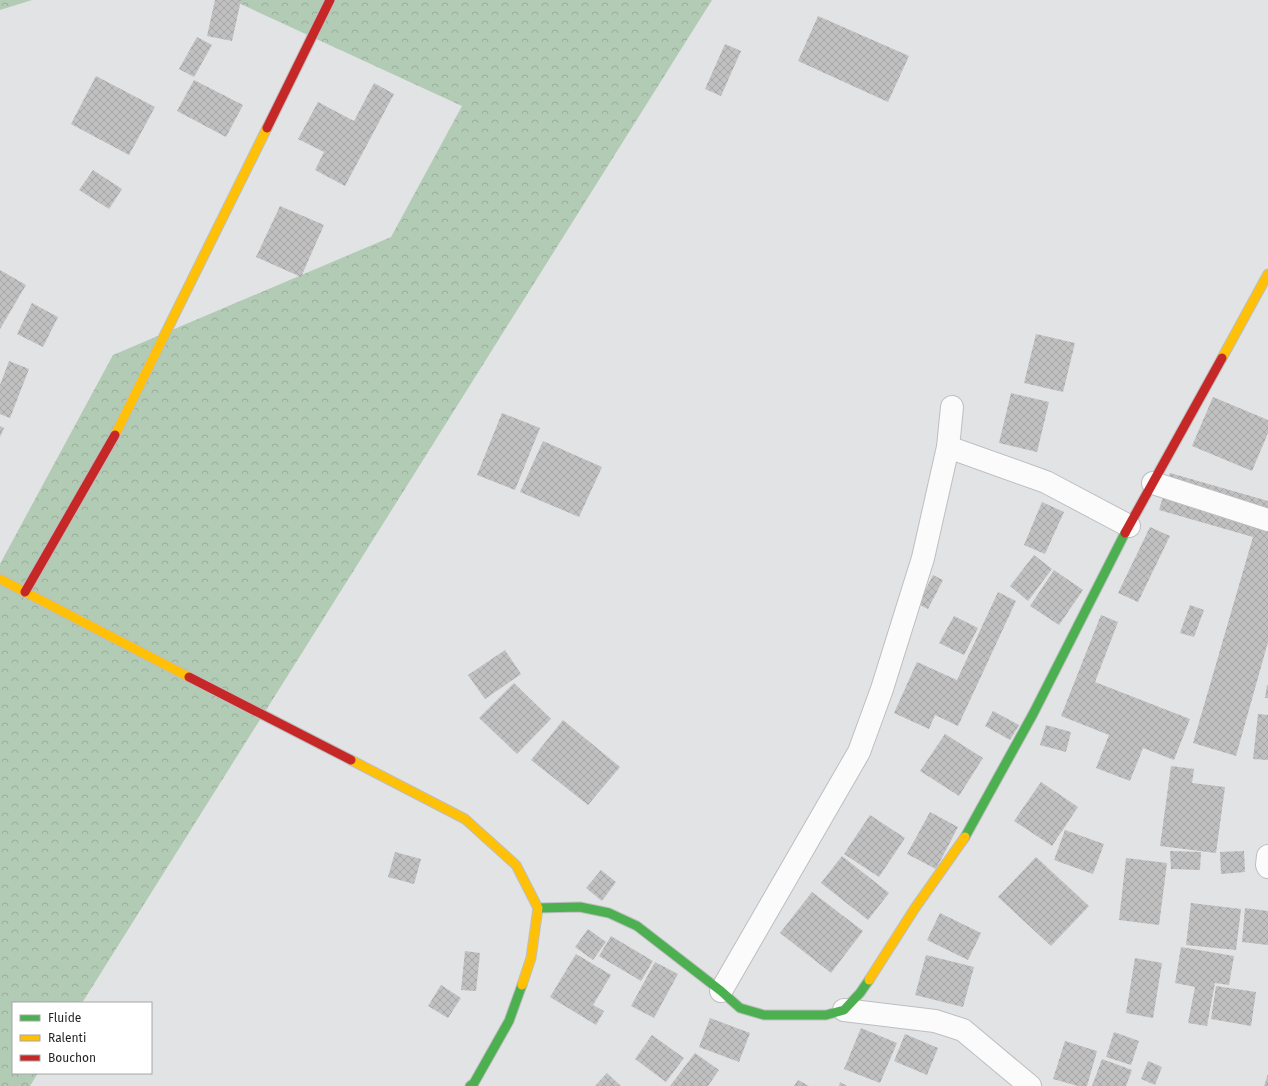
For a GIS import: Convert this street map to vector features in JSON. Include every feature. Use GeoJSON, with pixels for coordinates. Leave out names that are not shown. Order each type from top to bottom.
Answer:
{"type":"FeatureCollection","features":[{"type":"Feature","properties":{"kind":"street"},"geometry":{"type":"LineString","coordinates":[[25,592],[116,434],[330,0]]}},
{"type":"Feature","properties":{"kind":"street"},"geometry":{"type":"LineString","coordinates":[[844,1010],[860,993],[915,908],[961,844],[1033,714],[1129,526],[1268,274]]}},
{"type":"Feature","properties":{"kind":"street"},"geometry":{"type":"LineString","coordinates":[[721,991],[859,752],[882,689],[923,558],[948,447],[952,407]]}},
{"type":"Feature","properties":{"kind":"street"},"geometry":{"type":"LineString","coordinates":[[948,447],[1046,482],[1129,526]]}},
{"type":"Feature","properties":{"kind":"street"},"geometry":{"type":"LineString","coordinates":[[1153,483],[1268,520]]}},
{"type":"Feature","properties":{"kind":"street"},"geometry":{"type":"LineString","coordinates":[[0,579],[465,819],[516,865],[538,908],[531,958],[509,1021],[474,1083],[470,1086]]}},
{"type":"Feature","properties":{"kind":"street"},"geometry":{"type":"LineString","coordinates":[[1268,856],[1268,867]]}},
{"type":"Feature","properties":{"kind":"street"},"geometry":{"type":"LineString","coordinates":[[538,908],[580,907],[609,913],[630,922],[721,991],[740,1008],[764,1015],[826,1015],[844,1010],[935,1021],[963,1030],[1030,1086]]}},
{"type":"Feature","properties":{"kind":"green space"},"geometry":{"type":"Polygon","coordinates":[[[0,0],[32,0],[0,10],[0,0]]]}},
{"type":"Feature","properties":{"kind":"green space"},"geometry":{"type":"Polygon","coordinates":[[[232,0],[712,0],[83,1002],[12,1002],[12,1074],[37,1074],[30,1086],[0,1086],[0,564],[113,355],[391,237],[462,106],[232,0]]]}},
{"type":"Feature","properties":{"kind":"building"},"geometry":{"type":"Polygon","coordinates":[[[215,0],[241,0],[232,41],[207,36],[215,0]]]}},
{"type":"Feature","properties":{"kind":"building"},"geometry":{"type":"Polygon","coordinates":[[[818,16],[909,56],[888,102],[798,61],[818,16]]]}},
{"type":"Feature","properties":{"kind":"building"},"geometry":{"type":"Polygon","coordinates":[[[197,37],[212,45],[194,77],[179,69],[197,37]]]}},
{"type":"Feature","properties":{"kind":"building"},"geometry":{"type":"Polygon","coordinates":[[[725,44],[741,51],[721,96],[705,89],[725,44]]]}},
{"type":"Feature","properties":{"kind":"building"},"geometry":{"type":"Polygon","coordinates":[[[96,76],[155,107],[129,155],[71,124],[96,76]]]}},
{"type":"Feature","properties":{"kind":"building"},"geometry":{"type":"Polygon","coordinates":[[[194,80],[243,105],[226,137],[177,111],[194,80]]]}},
{"type":"Feature","properties":{"kind":"building"},"geometry":{"type":"Polygon","coordinates":[[[374,83],[394,94],[345,186],[315,170],[324,152],[298,139],[318,102],[354,121],[374,83]]]}},
{"type":"Feature","properties":{"kind":"building"},"geometry":{"type":"Polygon","coordinates":[[[93,170],[122,189],[109,209],[79,190],[93,170]]]}},
{"type":"Feature","properties":{"kind":"building"},"geometry":{"type":"Polygon","coordinates":[[[280,206],[324,225],[301,277],[256,257],[280,206]]]}},
{"type":"Feature","properties":{"kind":"building"},"geometry":{"type":"Polygon","coordinates":[[[0,270],[26,285],[0,329],[0,270]]]}},
{"type":"Feature","properties":{"kind":"building"},"geometry":{"type":"Polygon","coordinates":[[[32,303],[58,317],[43,347],[17,334],[32,303]]]}},
{"type":"Feature","properties":{"kind":"building"},"geometry":{"type":"Polygon","coordinates":[[[1036,334],[1075,343],[1063,392],[1024,383],[1036,334]]]}},
{"type":"Feature","properties":{"kind":"building"},"geometry":{"type":"Polygon","coordinates":[[[9,361],[29,369],[10,418],[0,414],[0,385],[9,361]]]}},
{"type":"Feature","properties":{"kind":"building"},"geometry":{"type":"Polygon","coordinates":[[[1011,393],[1049,402],[1037,452],[999,443],[1011,393]]]}},
{"type":"Feature","properties":{"kind":"building"},"geometry":{"type":"Polygon","coordinates":[[[1213,397],[1268,420],[1268,433],[1252,471],[1192,446],[1213,397]]]}},
{"type":"Feature","properties":{"kind":"building"},"geometry":{"type":"Polygon","coordinates":[[[502,413],[540,428],[515,490],[477,475],[502,413]]]}},
{"type":"Feature","properties":{"kind":"building"},"geometry":{"type":"Polygon","coordinates":[[[0,426],[4,428],[0,437],[0,426]]]}},
{"type":"Feature","properties":{"kind":"building"},"geometry":{"type":"Polygon","coordinates":[[[543,441],[602,467],[579,517],[520,492],[543,441]]]}},
{"type":"Feature","properties":{"kind":"building"},"geometry":{"type":"Polygon","coordinates":[[[1170,473],[1268,501],[1268,642],[1236,756],[1193,743],[1253,537],[1159,510],[1170,473]]]}},
{"type":"Feature","properties":{"kind":"building"},"geometry":{"type":"Polygon","coordinates":[[[1042,502],[1064,512],[1045,554],[1024,545],[1042,502]]]}},
{"type":"Feature","properties":{"kind":"building"},"geometry":{"type":"Polygon","coordinates":[[[1150,527],[1170,536],[1138,602],[1118,593],[1150,527]]]}},
{"type":"Feature","properties":{"kind":"building"},"geometry":{"type":"Polygon","coordinates":[[[1034,555],[1052,569],[1028,601],[1010,586],[1034,555]]]}},
{"type":"Feature","properties":{"kind":"building"},"geometry":{"type":"Polygon","coordinates":[[[1054,570],[1083,590],[1059,625],[1030,606],[1054,570]]]}},
{"type":"Feature","properties":{"kind":"building"},"geometry":{"type":"Polygon","coordinates":[[[933,575],[943,580],[928,609],[918,604],[933,575]]]}},
{"type":"Feature","properties":{"kind":"building"},"geometry":{"type":"Polygon","coordinates":[[[998,592],[1016,601],[958,726],[935,715],[929,729],[894,713],[917,662],[957,680],[998,592]]]}},
{"type":"Feature","properties":{"kind":"building"},"geometry":{"type":"Polygon","coordinates":[[[1190,605],[1204,610],[1194,637],[1180,633],[1190,605]]]}},
{"type":"Feature","properties":{"kind":"building"},"geometry":{"type":"Polygon","coordinates":[[[1101,615],[1118,622],[1095,682],[1190,719],[1174,760],[1143,748],[1130,781],[1096,768],[1109,735],[1061,716],[1101,615]]]}},
{"type":"Feature","properties":{"kind":"building"},"geometry":{"type":"Polygon","coordinates":[[[954,616],[978,628],[964,655],[939,643],[954,616]]]}},
{"type":"Feature","properties":{"kind":"building"},"geometry":{"type":"Polygon","coordinates":[[[505,650],[521,674],[485,699],[468,675],[505,650]]]}},
{"type":"Feature","properties":{"kind":"building"},"geometry":{"type":"Polygon","coordinates":[[[514,683],[551,719],[517,754],[479,718],[514,683]]]}},
{"type":"Feature","properties":{"kind":"building"},"geometry":{"type":"Polygon","coordinates":[[[1267,685],[1268,698],[1265,698],[1267,685]]]}},
{"type":"Feature","properties":{"kind":"building"},"geometry":{"type":"Polygon","coordinates":[[[993,711],[1019,725],[1010,740],[985,726],[993,711]]]}},
{"type":"Feature","properties":{"kind":"building"},"geometry":{"type":"Polygon","coordinates":[[[1258,714],[1268,715],[1268,760],[1253,759],[1258,714]]]}},
{"type":"Feature","properties":{"kind":"building"},"geometry":{"type":"Polygon","coordinates":[[[563,720],[620,767],[588,805],[531,760],[563,720]]]}},
{"type":"Feature","properties":{"kind":"building"},"geometry":{"type":"Polygon","coordinates":[[[1046,725],[1071,732],[1066,752],[1040,745],[1046,725]]]}},
{"type":"Feature","properties":{"kind":"building"},"geometry":{"type":"Polygon","coordinates":[[[945,734],[983,758],[959,796],[920,771],[945,734]]]}},
{"type":"Feature","properties":{"kind":"building"},"geometry":{"type":"Polygon","coordinates":[[[1171,766],[1194,769],[1192,783],[1225,787],[1216,853],[1160,846],[1171,766]]]}},
{"type":"Feature","properties":{"kind":"building"},"geometry":{"type":"Polygon","coordinates":[[[1041,782],[1078,807],[1052,846],[1014,821],[1041,782]]]}},
{"type":"Feature","properties":{"kind":"building"},"geometry":{"type":"Polygon","coordinates":[[[930,812],[958,827],[936,869],[907,854],[930,812]]]}},
{"type":"Feature","properties":{"kind":"building"},"geometry":{"type":"Polygon","coordinates":[[[870,815],[905,838],[879,877],[844,854],[870,815]]]}},
{"type":"Feature","properties":{"kind":"building"},"geometry":{"type":"Polygon","coordinates":[[[1065,830],[1104,844],[1093,874],[1054,860],[1065,830]]]}},
{"type":"Feature","properties":{"kind":"building"},"geometry":{"type":"Polygon","coordinates":[[[1170,851],[1201,852],[1200,870],[1171,869],[1170,851]]]}},
{"type":"Feature","properties":{"kind":"building"},"geometry":{"type":"Polygon","coordinates":[[[1244,851],[1245,872],[1221,874],[1220,852],[1244,851]]]}},
{"type":"Feature","properties":{"kind":"building"},"geometry":{"type":"Polygon","coordinates":[[[395,852],[421,859],[414,884],[388,877],[395,852]]]}},
{"type":"Feature","properties":{"kind":"building"},"geometry":{"type":"Polygon","coordinates":[[[842,856],[889,893],[868,920],[821,883],[842,856]]]}},
{"type":"Feature","properties":{"kind":"building"},"geometry":{"type":"Polygon","coordinates":[[[1036,857],[1089,906],[1051,946],[998,897],[1036,857]]]}},
{"type":"Feature","properties":{"kind":"building"},"geometry":{"type":"Polygon","coordinates":[[[1126,858],[1167,863],[1159,925],[1119,920],[1126,858]]]}},
{"type":"Feature","properties":{"kind":"building"},"geometry":{"type":"Polygon","coordinates":[[[601,870],[616,882],[602,901],[586,888],[601,870]]]}},
{"type":"Feature","properties":{"kind":"building"},"geometry":{"type":"Polygon","coordinates":[[[812,892],[863,931],[831,973],[780,933],[812,892]]]}},
{"type":"Feature","properties":{"kind":"building"},"geometry":{"type":"Polygon","coordinates":[[[1191,903],[1241,909],[1236,950],[1186,945],[1191,903]]]}},
{"type":"Feature","properties":{"kind":"building"},"geometry":{"type":"Polygon","coordinates":[[[1245,908],[1268,911],[1268,945],[1242,942],[1245,908]]]}},
{"type":"Feature","properties":{"kind":"building"},"geometry":{"type":"Polygon","coordinates":[[[940,913],[981,933],[968,960],[927,940],[940,913]]]}},
{"type":"Feature","properties":{"kind":"building"},"geometry":{"type":"Polygon","coordinates":[[[588,929],[606,942],[593,960],[575,947],[588,929]]]}},
{"type":"Feature","properties":{"kind":"building"},"geometry":{"type":"Polygon","coordinates":[[[611,936],[653,961],[641,981],[599,956],[611,936]]]}},
{"type":"Feature","properties":{"kind":"building"},"geometry":{"type":"Polygon","coordinates":[[[1181,947],[1234,956],[1229,985],[1215,983],[1207,1026],[1188,1023],[1195,987],[1175,983],[1181,947]]]}},
{"type":"Feature","properties":{"kind":"building"},"geometry":{"type":"Polygon","coordinates":[[[465,951],[480,953],[476,991],[461,990],[465,951]]]}},
{"type":"Feature","properties":{"kind":"building"},"geometry":{"type":"Polygon","coordinates":[[[576,954],[611,975],[593,1005],[604,1011],[596,1025],[550,997],[576,954]]]}},
{"type":"Feature","properties":{"kind":"building"},"geometry":{"type":"Polygon","coordinates":[[[926,955],[974,967],[963,1007],[915,995],[926,955]]]}},
{"type":"Feature","properties":{"kind":"building"},"geometry":{"type":"Polygon","coordinates":[[[1135,958],[1162,963],[1153,1018],[1126,1013],[1135,958]]]}},
{"type":"Feature","properties":{"kind":"building"},"geometry":{"type":"Polygon","coordinates":[[[655,962],[678,974],[654,1018],[631,1006],[655,962]]]}},
{"type":"Feature","properties":{"kind":"building"},"geometry":{"type":"Polygon","coordinates":[[[441,985],[461,998],[448,1018],[428,1006],[441,985]]]}},
{"type":"Feature","properties":{"kind":"building"},"geometry":{"type":"Polygon","coordinates":[[[1216,986],[1256,992],[1251,1026],[1211,1019],[1216,986]]]}},
{"type":"Feature","properties":{"kind":"building"},"geometry":{"type":"Polygon","coordinates":[[[710,1018],[750,1033],[739,1062],[699,1047],[710,1018]]]}},
{"type":"Feature","properties":{"kind":"building"},"geometry":{"type":"Polygon","coordinates":[[[861,1028],[897,1043],[880,1083],[844,1069],[861,1028]]]}},
{"type":"Feature","properties":{"kind":"building"},"geometry":{"type":"Polygon","coordinates":[[[1114,1032],[1139,1041],[1131,1065],[1106,1057],[1114,1032]]]}},
{"type":"Feature","properties":{"kind":"building"},"geometry":{"type":"Polygon","coordinates":[[[905,1034],[938,1048],[927,1075],[894,1061],[905,1034]]]}},
{"type":"Feature","properties":{"kind":"building"},"geometry":{"type":"Polygon","coordinates":[[[652,1035],[684,1058],[666,1082],[635,1059],[652,1035]]]}},
{"type":"Feature","properties":{"kind":"building"},"geometry":{"type":"Polygon","coordinates":[[[1065,1041],[1097,1051],[1087,1086],[1078,1086],[1053,1079],[1065,1041]]]}},
{"type":"Feature","properties":{"kind":"building"},"geometry":{"type":"Polygon","coordinates":[[[695,1053],[719,1070],[708,1086],[670,1086],[695,1053]]]}},
{"type":"Feature","properties":{"kind":"building"},"geometry":{"type":"Polygon","coordinates":[[[1102,1059],[1132,1070],[1126,1086],[1092,1086],[1102,1059]]]}},
{"type":"Feature","properties":{"kind":"building"},"geometry":{"type":"Polygon","coordinates":[[[1148,1061],[1162,1067],[1155,1085],[1141,1079],[1148,1061]]]}},
{"type":"Feature","properties":{"kind":"building"},"geometry":{"type":"Polygon","coordinates":[[[607,1073],[621,1086],[595,1086],[607,1073]]]}},
{"type":"Feature","properties":{"kind":"building"},"geometry":{"type":"Polygon","coordinates":[[[1268,1074],[1268,1086],[1264,1086],[1268,1074]]]}},
{"type":"Feature","properties":{"kind":"building"},"geometry":{"type":"Polygon","coordinates":[[[798,1080],[809,1086],[794,1086],[798,1080]]]}},
{"type":"Feature","properties":{"kind":"building"},"geometry":{"type":"Polygon","coordinates":[[[840,1082],[847,1086],[839,1086],[840,1082]]]}},
{"type":"Feature","properties":{"kind":"traffic: fast"},"geometry":{"type":"LineString","coordinates":[[965,837],[1033,714],[1125,533]]}},
{"type":"Feature","properties":{"kind":"traffic: fast"},"geometry":{"type":"LineString","coordinates":[[538,908],[580,907],[609,913],[637,926],[721,991],[740,1008],[764,1015],[826,1015],[844,1010],[860,993],[869,980]]}},
{"type":"Feature","properties":{"kind":"traffic: fast"},"geometry":{"type":"LineString","coordinates":[[470,1086],[474,1083],[509,1021],[522,985]]}},
{"type":"Feature","properties":{"kind":"traffic: slow"},"geometry":{"type":"LineString","coordinates":[[115,435],[267,128]]}},
{"type":"Feature","properties":{"kind":"traffic: slow"},"geometry":{"type":"LineString","coordinates":[[1222,358],[1268,274]]}},
{"type":"Feature","properties":{"kind":"traffic: slow"},"geometry":{"type":"LineString","coordinates":[[0,579],[189,677]]}},
{"type":"Feature","properties":{"kind":"traffic: slow"},"geometry":{"type":"LineString","coordinates":[[351,760],[465,819],[516,865],[538,908],[531,958],[522,985]]}},
{"type":"Feature","properties":{"kind":"traffic: slow"},"geometry":{"type":"LineString","coordinates":[[869,980],[915,908],[965,837]]}},
{"type":"Feature","properties":{"kind":"traffic: jam"},"geometry":{"type":"LineString","coordinates":[[267,128],[330,0]]}},
{"type":"Feature","properties":{"kind":"traffic: jam"},"geometry":{"type":"LineString","coordinates":[[1125,533],[1222,358]]}},
{"type":"Feature","properties":{"kind":"traffic: jam"},"geometry":{"type":"LineString","coordinates":[[25,592],[115,435]]}},
{"type":"Feature","properties":{"kind":"traffic: jam"},"geometry":{"type":"LineString","coordinates":[[189,677],[351,760]]}}]}
